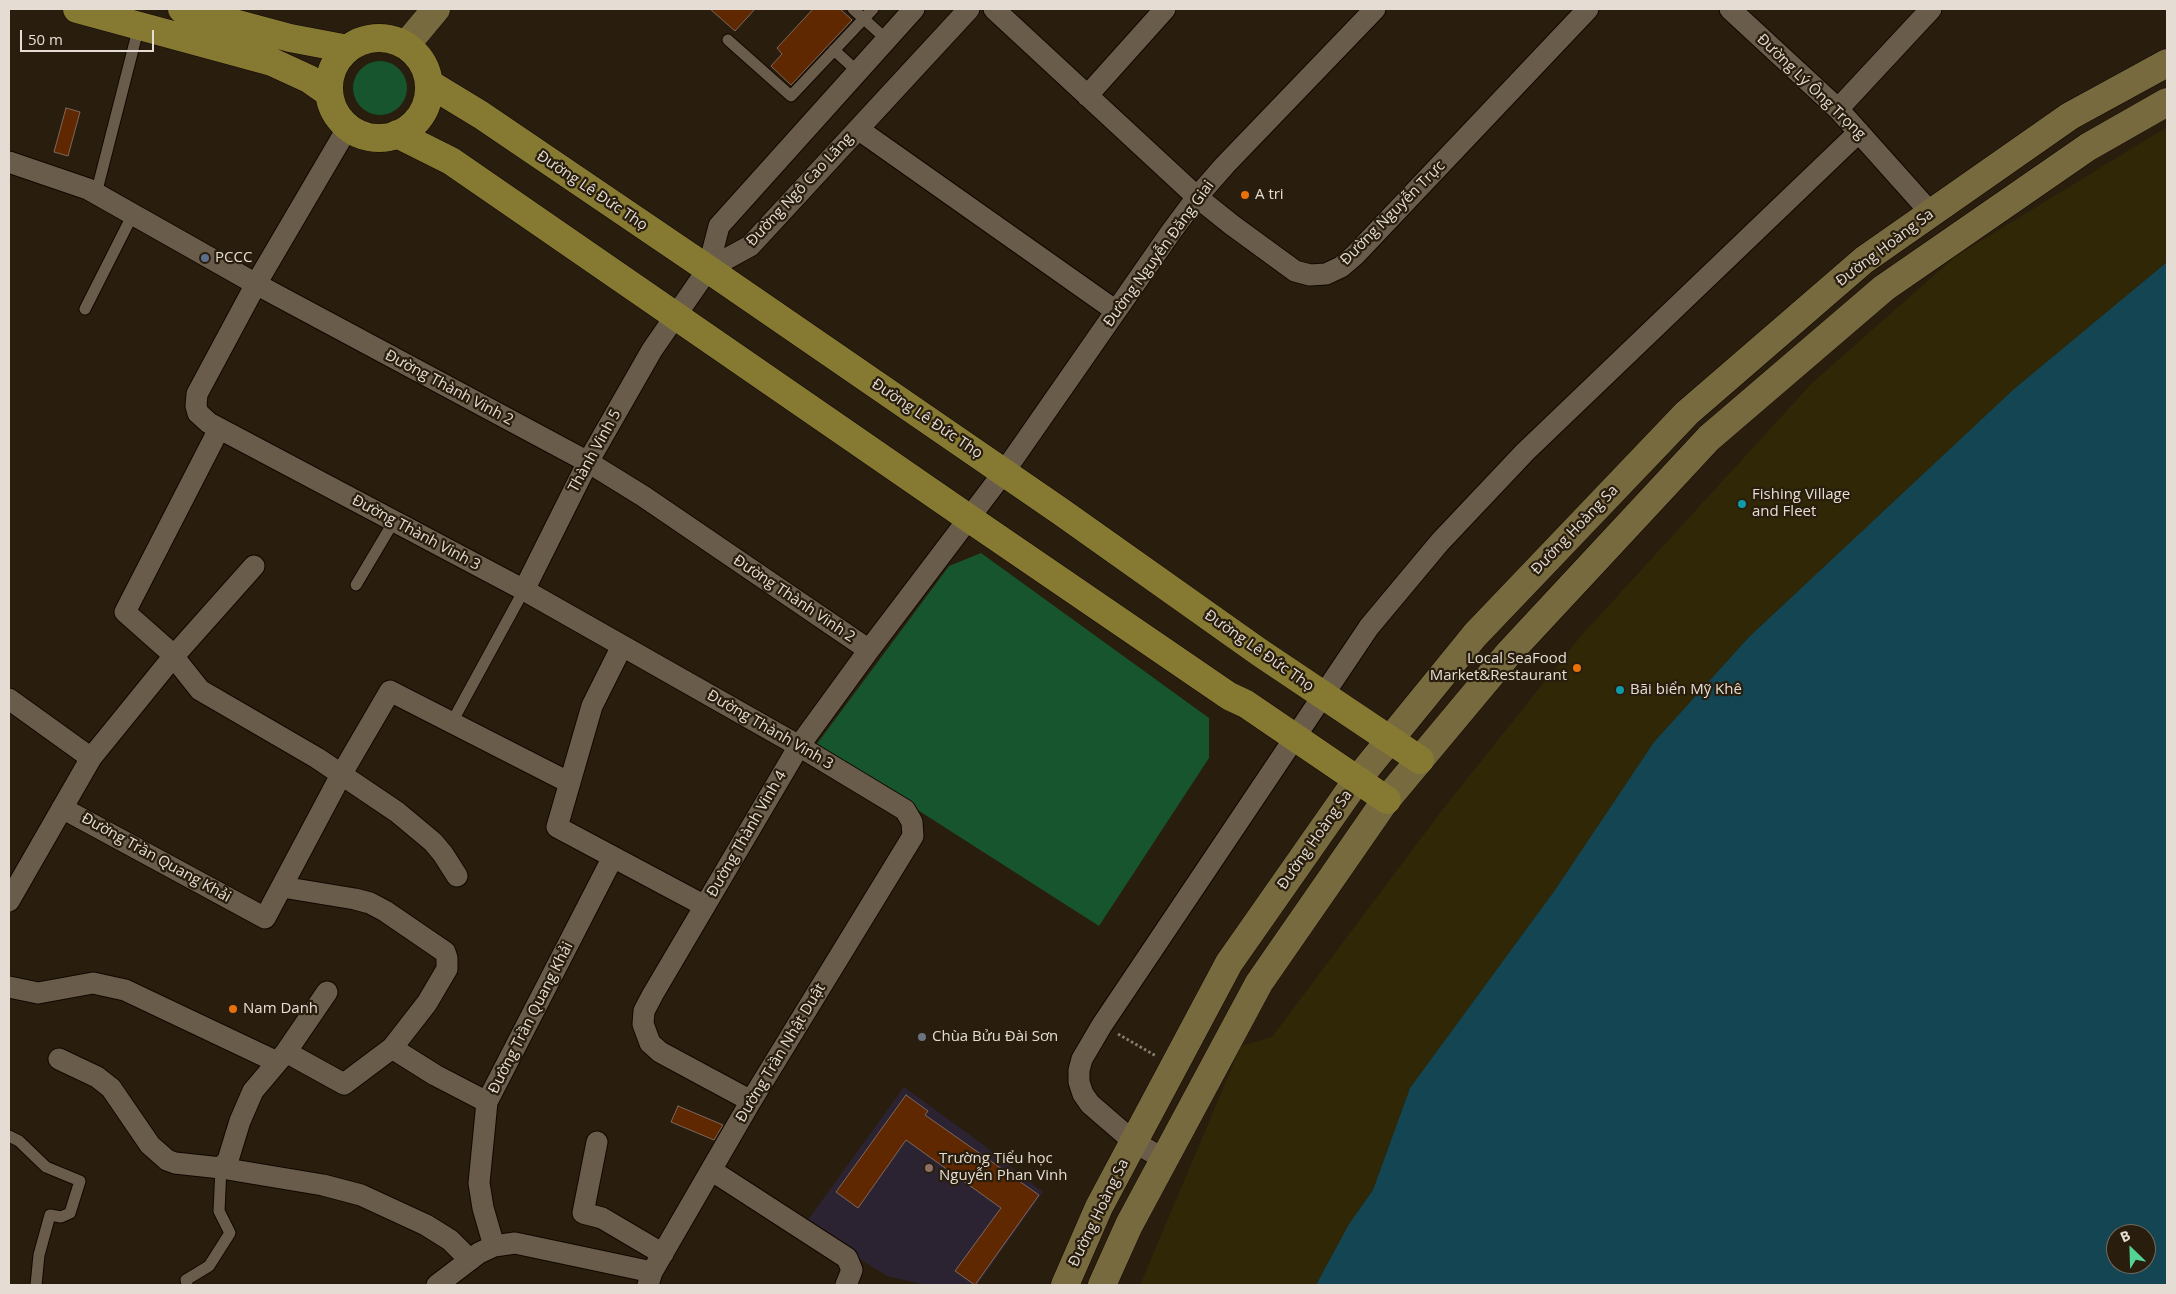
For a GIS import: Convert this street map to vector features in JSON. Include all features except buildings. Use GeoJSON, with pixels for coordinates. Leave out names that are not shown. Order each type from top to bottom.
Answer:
{"type":"FeatureCollection","features":[{"type":"Feature","properties":{"kind":"main road"},"geometry":{"type":"LineString","coordinates":[[77,9],[272,62],[292,70],[329,93]]}},
{"type":"Feature","properties":{"kind":"main road"},"geometry":{"type":"LineString","coordinates":[[182,9],[210,12],[306,42],[348,49]]}},
{"type":"Feature","properties":{"kind":"main road"},"geometry":{"type":"LineString","coordinates":[[406,46],[436,9]]}},
{"type":"Feature","properties":{"kind":"main road"},"geometry":{"type":"LineString","coordinates":[[373,38],[387,38],[406,46],[421,59],[427,71],[430,84],[428,100],[422,115],[411,127],[384,138],[359,134],[348,127],[332,106],[329,93],[330,76],[337,61],[348,49],[360,42],[373,38]]}},
{"type":"Feature","properties":{"kind":"main road","name":"Đường Hoàng Sa"},"geometry":{"type":"LineString","coordinates":[[1065,1285],[1099,1207],[1229,963],[1356,780],[1478,631],[1687,413],[1864,260],[2070,116],[2167,63]]}},
{"type":"Feature","properties":{"kind":"main road","name":"Đường Lê Đức Thọ"},"geometry":{"type":"LineString","coordinates":[[430,84],[481,115],[708,268],[1004,472],[1259,652],[1420,760]]}},
{"type":"Feature","properties":{"kind":"main road","name":"Đường Hoàng Sa"},"geometry":{"type":"LineString","coordinates":[[1102,1285],[1128,1225],[1259,983],[1387,800],[1509,653],[1708,438],[1884,288],[2088,147],[2167,102]]}},
{"type":"Feature","properties":{"kind":"main road"},"geometry":{"type":"LineString","coordinates":[[397,134],[451,161],[1229,696],[1246,704],[1387,800]]}},
{"type":"Feature","properties":{"kind":"main road"},"geometry":{"type":"LineString","coordinates":[[1931,213],[1954,239]]}},
{"type":"Feature","properties":{"kind":"street"},"geometry":{"type":"LineString","coordinates":[[708,268],[720,226],[914,9]]}},
{"type":"Feature","properties":{"kind":"street","name":"Đường Ngô Cao Lãng"},"geometry":{"type":"LineString","coordinates":[[708,268],[750,246],[970,9]]}},
{"type":"Feature","properties":{"kind":"street","name":"Đường Nguyễn Trực"},"geometry":{"type":"LineString","coordinates":[[994,9],[1197,197],[1232,226],[1295,270],[1310,275],[1326,274],[1341,267],[1355,255],[1588,9]]}},
{"type":"Feature","properties":{"kind":"street"},"geometry":{"type":"LineString","coordinates":[[1087,96],[1165,9]]}},
{"type":"Feature","properties":{"kind":"street","name":"Đường Nguyễn Đăng Giai"},"geometry":{"type":"LineString","coordinates":[[970,519],[1197,197],[1375,9]]}},
{"type":"Feature","properties":{"kind":"street","name":"Đường Lý Ông Trọng"},"geometry":{"type":"LineString","coordinates":[[1730,9],[1838,109],[1931,213]]}},
{"type":"Feature","properties":{"kind":"street"},"geometry":{"type":"LineString","coordinates":[[1838,109],[1931,9]]}},
{"type":"Feature","properties":{"kind":"street"},"geometry":{"type":"LineString","coordinates":[[203,42],[210,12]]}},
{"type":"Feature","properties":{"kind":"street","name":"Đường Thành Vinh 3"},"geometry":{"type":"LineString","coordinates":[[348,127],[256,284],[197,394],[196,406],[198,413],[208,423],[524,590],[799,746],[905,810],[912,822]]}},
{"type":"Feature","properties":{"kind":"street"},"geometry":{"type":"LineString","coordinates":[[858,128],[1116,311]]}},
{"type":"Feature","properties":{"kind":"street","name":"Đường Hoàng Sa"},"geometry":{"type":"LineString","coordinates":[[1164,1159],[1134,1142],[1093,1108],[1083,1094],[1080,1082],[1079,1070],[1082,1059],[1102,1025],[1369,626],[1428,554],[1525,452],[1859,132]]}},
{"type":"Feature","properties":{"kind":"street","name":"Đường Thành Vinh 2"},"geometry":{"type":"LineString","coordinates":[[9,162],[96,194],[256,284],[588,462],[644,496],[869,650]]}},
{"type":"Feature","properties":{"kind":"street","name":"Thành Vinh 5"},"geometry":{"type":"LineString","coordinates":[[524,590],[588,462],[674,316],[708,268]]}},
{"type":"Feature","properties":{"kind":"street"},"geometry":{"type":"LineString","coordinates":[[219,429],[125,612],[173,657],[200,690],[317,758],[397,812],[426,835],[443,854],[456,876]]}},
{"type":"Feature","properties":{"kind":"street","name":"Đường Thành Vinh 4"},"geometry":{"type":"LineString","coordinates":[[751,1101],[660,1052],[650,1044],[643,1024],[644,1011],[799,746],[869,650],[970,519]]}},
{"type":"Feature","properties":{"kind":"street"},"geometry":{"type":"LineString","coordinates":[[9,901],[90,758],[173,657],[254,566]]}},
{"type":"Feature","properties":{"kind":"street"},"geometry":{"type":"LineString","coordinates":[[622,646],[592,706],[557,827],[705,906]]}},
{"type":"Feature","properties":{"kind":"street","name":"Đường Trần Quang Khải"},"geometry":{"type":"LineString","coordinates":[[62,808],[265,918],[341,775],[390,690],[570,784]]}},
{"type":"Feature","properties":{"kind":"street"},"geometry":{"type":"LineString","coordinates":[[9,699],[90,758]]}},
{"type":"Feature","properties":{"kind":"street","name":"Đường Trần Nhật Duật"},"geometry":{"type":"LineString","coordinates":[[654,1270],[751,1101],[913,836],[912,822]]}},
{"type":"Feature","properties":{"kind":"street","name":"Đường Trần Quang Khải"},"geometry":{"type":"LineString","coordinates":[[392,1048],[435,1075],[487,1102],[613,857]]}},
{"type":"Feature","properties":{"kind":"street"},"geometry":{"type":"LineString","coordinates":[[9,987],[38,993],[93,983],[125,990],[344,1084],[392,1048],[427,1003],[447,968],[447,958],[445,952],[385,911],[370,903],[282,887]]}},
{"type":"Feature","properties":{"kind":"street"},"geometry":{"type":"LineString","coordinates":[[221,1168],[228,1160],[240,1121],[253,1092],[281,1057],[327,992]]}},
{"type":"Feature","properties":{"kind":"street"},"geometry":{"type":"LineString","coordinates":[[59,1059],[97,1077],[111,1088],[150,1145],[161,1156],[175,1163],[221,1168],[323,1185],[361,1195],[426,1225],[450,1240],[470,1260]]}},
{"type":"Feature","properties":{"kind":"street"},"geometry":{"type":"LineString","coordinates":[[487,1102],[479,1183],[483,1208],[494,1246]]}},
{"type":"Feature","properties":{"kind":"street"},"geometry":{"type":"LineString","coordinates":[[597,1142],[583,1212],[602,1218],[654,1270]]}},
{"type":"Feature","properties":{"kind":"street"},"geometry":{"type":"LineString","coordinates":[[711,1170],[848,1258],[852,1270],[846,1285]]}},
{"type":"Feature","properties":{"kind":"street"},"geometry":{"type":"LineString","coordinates":[[437,1285],[470,1260],[494,1246],[515,1243],[654,1270]]}},
{"type":"Feature","properties":{"kind":"lane"},"geometry":{"type":"LineString","coordinates":[[853,9],[886,39]]}},
{"type":"Feature","properties":{"kind":"lane"},"geometry":{"type":"LineString","coordinates":[[728,40],[791,96],[873,9]]}},
{"type":"Feature","properties":{"kind":"lane"},"geometry":{"type":"LineString","coordinates":[[96,194],[140,25]]}},
{"type":"Feature","properties":{"kind":"lane"},"geometry":{"type":"LineString","coordinates":[[834,50],[857,71]]}},
{"type":"Feature","properties":{"kind":"lane"},"geometry":{"type":"LineString","coordinates":[[85,309],[134,214]]}},
{"type":"Feature","properties":{"kind":"lane"},"geometry":{"type":"LineString","coordinates":[[356,585],[394,521]]}},
{"type":"Feature","properties":{"kind":"lane"},"geometry":{"type":"LineString","coordinates":[[452,722],[524,590]]}},
{"type":"Feature","properties":{"kind":"lane"},"geometry":{"type":"LineString","coordinates":[[9,1136],[19,1141],[46,1168],[80,1180],[70,1213],[61,1217],[50,1215],[39,1256],[36,1285]]}},
{"type":"Feature","properties":{"kind":"lane"},"geometry":{"type":"LineString","coordinates":[[187,1285],[186,1280],[209,1266],[230,1233],[219,1211],[221,1168]]}},
{"type":"Feature","properties":{"kind":"path"},"geometry":{"type":"LineString","coordinates":[[1102,1025],[1174,1066]]}},
{"type":"Feature","properties":{"kind":"shaded area","name":"Trường Tiểu học Nguyễn Phan Vinh"},"geometry":{"type":"Polygon","coordinates":[[[904,1087],[982,1144],[1043,1192],[977,1285],[926,1285],[887,1276],[805,1224],[904,1087]]]}},
{"type":"Feature","properties":{"kind":"green space"},"geometry":{"type":"Polygon","coordinates":[[[375,61],[385,61],[395,65],[403,73],[407,88],[403,103],[395,111],[385,115],[375,115],[365,111],[357,103],[353,93],[353,83],[357,73],[365,65],[375,61]]]}},
{"type":"Feature","properties":{"kind":"green space"},"geometry":{"type":"Polygon","coordinates":[[[981,553],[1209,718],[1209,758],[1099,926],[816,745],[949,566],[981,553]]]}},
{"type":"Feature","properties":{"kind":"sand","name":"Bãi biển Mỹ Khê"},"geometry":{"type":"Polygon","coordinates":[[[2167,127],[2167,262],[2014,389],[1749,637],[1654,742],[1555,890],[1410,1088],[1373,1190],[1349,1224],[1316,1285],[1140,1285],[1241,1046],[1272,1037],[1443,809],[1580,637],[1812,383],[1956,256],[2167,127]]]}},
{"type":"Feature","properties":{"kind":"water"},"geometry":{"type":"Polygon","coordinates":[[[2167,262],[2167,1285],[1316,1285],[1349,1224],[1373,1190],[1410,1088],[1555,890],[1654,742],[1749,637],[2014,389],[2167,262]]]}},
{"type":"Feature","properties":{"kind":"place","name":"A tri"},"geometry":{"type":"Point","coordinates":[1245,195]}},
{"type":"Feature","properties":{"kind":"place","name":"PCCC"},"geometry":{"type":"Point","coordinates":[205,258]}},
{"type":"Feature","properties":{"kind":"place","name":"Fishing Village and Fleet"},"geometry":{"type":"Point","coordinates":[1742,504]}},
{"type":"Feature","properties":{"kind":"place","name":"Local SeaFood Market&Restaurant"},"geometry":{"type":"Point","coordinates":[1577,668]}},
{"type":"Feature","properties":{"kind":"place","name":"Bãi biển Mỹ Khê"},"geometry":{"type":"Point","coordinates":[1620,690]}},
{"type":"Feature","properties":{"kind":"place","name":"Nam Danh"},"geometry":{"type":"Point","coordinates":[233,1009]}},
{"type":"Feature","properties":{"kind":"place","name":"Chùa Bửu Đài Sơn"},"geometry":{"type":"Point","coordinates":[922,1037]}},
{"type":"Feature","properties":{"kind":"place","name":"Trường Tiểu học Nguyễn Phan Vinh"},"geometry":{"type":"Point","coordinates":[929,1168]}}]}
